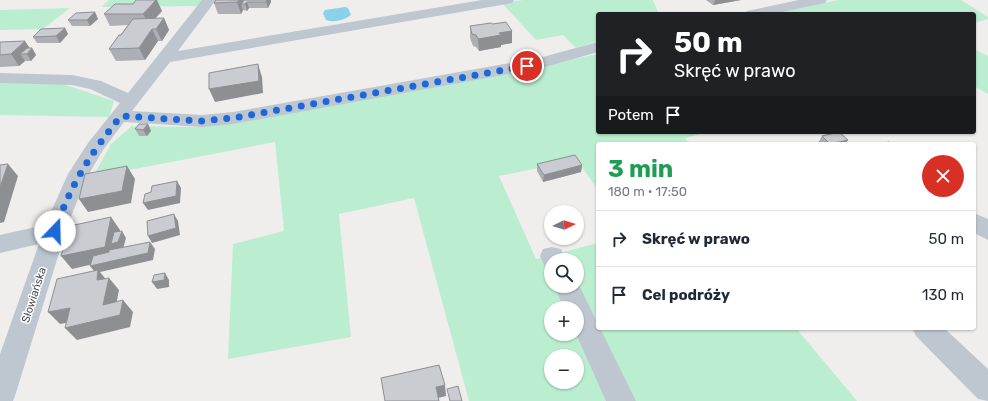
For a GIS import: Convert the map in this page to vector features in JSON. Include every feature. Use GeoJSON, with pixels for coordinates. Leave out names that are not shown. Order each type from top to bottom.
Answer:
{"type":"FeatureCollection","features":[{"type":"Feature","properties":{"kind":"street","name":"Słowiańska"},"geometry":{"type":"LineString","coordinates":[[0,396],[55,231],[75,179],[95,147],[209,0]]}},
{"type":"Feature","properties":{"kind":"street"},"geometry":{"type":"LineString","coordinates":[[164,58],[507,0]]}},
{"type":"Feature","properties":{"kind":"street"},"geometry":{"type":"LineString","coordinates":[[762,12],[820,0]]}},
{"type":"Feature","properties":{"kind":"street"},"geometry":{"type":"LineString","coordinates":[[0,78],[72,80],[95,85],[126,108],[202,121],[233,118],[541,63],[596,48]]}},
{"type":"Feature","properties":{"kind":"street"},"geometry":{"type":"LineString","coordinates":[[976,223],[988,232]]}},
{"type":"Feature","properties":{"kind":"street"},"geometry":{"type":"LineString","coordinates":[[0,244],[55,231]]}},
{"type":"Feature","properties":{"kind":"street"},"geometry":{"type":"LineString","coordinates":[[584,323],[621,401]]}},
{"type":"Feature","properties":{"kind":"street"},"geometry":{"type":"LineString","coordinates":[[928,330],[988,390]]}},
{"type":"Feature","properties":{"kind":"green space"},"geometry":{"type":"Polygon","coordinates":[[[109,0],[203,0],[199,6],[102,7],[109,0]]]}},
{"type":"Feature","properties":{"kind":"green space"},"geometry":{"type":"Polygon","coordinates":[[[523,0],[653,0],[658,12],[596,12],[596,42],[576,48],[563,35],[536,40],[502,3],[523,0]]]}},
{"type":"Feature","properties":{"kind":"green space"},"geometry":{"type":"Polygon","coordinates":[[[838,0],[961,0],[988,17],[988,19],[976,22],[976,12],[782,12],[838,0]]]}},
{"type":"Feature","properties":{"kind":"green space"},"geometry":{"type":"Polygon","coordinates":[[[70,8],[43,29],[0,30],[0,10],[70,8]]]}},
{"type":"Feature","properties":{"kind":"green space"},"geometry":{"type":"Polygon","coordinates":[[[976,50],[988,56],[988,94],[976,87],[976,50]]]}},
{"type":"Feature","properties":{"kind":"green space"},"geometry":{"type":"Polygon","coordinates":[[[596,54],[596,134],[700,134],[685,138],[688,142],[596,142],[596,187],[577,160],[499,176],[536,259],[544,257],[544,293],[584,293],[584,253],[559,253],[596,244],[596,330],[798,330],[857,401],[469,401],[414,198],[339,214],[351,337],[228,359],[233,244],[284,231],[275,142],[93,177],[111,144],[132,126],[199,127],[257,119],[596,54]]]}},
{"type":"Feature","properties":{"kind":"green space"},"geometry":{"type":"Polygon","coordinates":[[[0,83],[63,84],[114,101],[109,117],[0,115],[0,83]]]}},
{"type":"Feature","properties":{"kind":"water"},"geometry":{"type":"Polygon","coordinates":[[[345,7],[348,8],[351,15],[342,20],[326,20],[323,13],[325,10],[345,7]]]}},
{"type":"Feature","properties":{"kind":"building"},"geometry":{"type":"Polygon","coordinates":[[[136,0],[156,0],[143,14],[104,14],[115,4],[133,4],[136,0]]]}},
{"type":"Feature","properties":{"kind":"building"},"geometry":{"type":"Polygon","coordinates":[[[216,0],[239,0],[237,2],[214,3],[216,0]]]}},
{"type":"Feature","properties":{"kind":"building"},"geometry":{"type":"Polygon","coordinates":[[[244,0],[267,0],[266,2],[247,2],[245,4],[241,4],[244,0]]]}},
{"type":"Feature","properties":{"kind":"building"},"geometry":{"type":"Polygon","coordinates":[[[95,12],[87,20],[68,20],[76,13],[95,12]]]}},
{"type":"Feature","properties":{"kind":"building"},"geometry":{"type":"Polygon","coordinates":[[[164,18],[156,29],[152,29],[139,48],[109,49],[133,19],[164,18]]]}},
{"type":"Feature","properties":{"kind":"building"},"geometry":{"type":"Polygon","coordinates":[[[506,22],[512,31],[499,33],[501,35],[478,39],[476,35],[472,34],[470,26],[491,23],[506,22]]]}},
{"type":"Feature","properties":{"kind":"building"},"geometry":{"type":"Polygon","coordinates":[[[65,28],[56,36],[33,37],[41,29],[65,28]]]}},
{"type":"Feature","properties":{"kind":"building"},"geometry":{"type":"Polygon","coordinates":[[[25,41],[11,54],[0,55],[0,42],[25,41]]]}},
{"type":"Feature","properties":{"kind":"building"},"geometry":{"type":"Polygon","coordinates":[[[27,48],[32,48],[27,54],[20,54],[27,48]]]}},
{"type":"Feature","properties":{"kind":"building"},"geometry":{"type":"Polygon","coordinates":[[[258,64],[259,81],[209,89],[209,73],[258,64]]]}},
{"type":"Feature","properties":{"kind":"building"},"geometry":{"type":"Polygon","coordinates":[[[139,124],[148,124],[143,130],[135,129],[139,124]]]}},
{"type":"Feature","properties":{"kind":"building"},"geometry":{"type":"Polygon","coordinates":[[[841,134],[848,140],[828,142],[822,136],[841,134]]]}},
{"type":"Feature","properties":{"kind":"building"},"geometry":{"type":"Polygon","coordinates":[[[575,155],[582,165],[544,175],[537,164],[575,155]]]}},
{"type":"Feature","properties":{"kind":"building"},"geometry":{"type":"Polygon","coordinates":[[[8,164],[0,187],[0,165],[8,164]]]}},
{"type":"Feature","properties":{"kind":"building"},"geometry":{"type":"Polygon","coordinates":[[[127,166],[122,191],[79,199],[85,174],[127,166]]]}},
{"type":"Feature","properties":{"kind":"building"},"geometry":{"type":"Polygon","coordinates":[[[177,181],[176,196],[143,203],[145,194],[151,192],[152,186],[177,181]]]}},
{"type":"Feature","properties":{"kind":"building"},"geometry":{"type":"Polygon","coordinates":[[[174,214],[176,228],[148,236],[147,221],[174,214]]]}},
{"type":"Feature","properties":{"kind":"building"},"geometry":{"type":"Polygon","coordinates":[[[111,217],[105,247],[61,256],[70,226],[111,217]]]}},
{"type":"Feature","properties":{"kind":"building"},"geometry":{"type":"Polygon","coordinates":[[[122,231],[118,242],[111,244],[114,232],[122,231]]]}},
{"type":"Feature","properties":{"kind":"building"},"geometry":{"type":"Polygon","coordinates":[[[150,242],[148,253],[90,266],[93,256],[109,252],[109,250],[150,242]]]}},
{"type":"Feature","properties":{"kind":"building"},"geometry":{"type":"Polygon","coordinates":[[[98,270],[97,280],[109,278],[103,305],[123,300],[120,315],[65,328],[70,308],[48,312],[57,279],[98,270]]]}},
{"type":"Feature","properties":{"kind":"building"},"geometry":{"type":"Polygon","coordinates":[[[165,273],[164,280],[152,282],[154,275],[165,273]]]}},
{"type":"Feature","properties":{"kind":"building"},"geometry":{"type":"Polygon","coordinates":[[[439,365],[445,385],[436,387],[439,401],[385,401],[381,378],[439,365]]]}},
{"type":"Feature","properties":{"kind":"building"},"geometry":{"type":"Polygon","coordinates":[[[458,386],[462,401],[450,401],[447,389],[458,386]]]}},
{"type":"Feature","properties":{"kind":"route"},"geometry":{"type":"LineString","coordinates":[[55,231],[75,179],[95,147],[121,116],[162,120],[202,121],[233,118],[527,66]]}}]}
